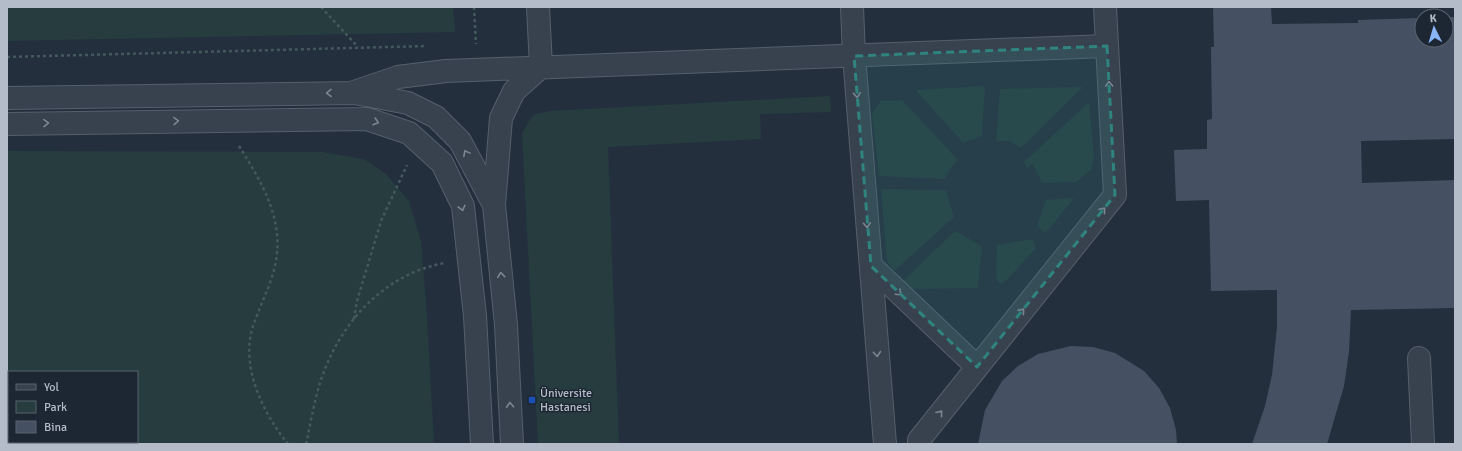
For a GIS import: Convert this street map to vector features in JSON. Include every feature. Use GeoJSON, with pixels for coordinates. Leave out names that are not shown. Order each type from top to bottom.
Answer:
{"type":"FeatureCollection","features":[{"type":"Feature","properties":{"kind":"street"},"geometry":{"type":"LineString","coordinates":[[538,7],[541,67]]}},
{"type":"Feature","properties":{"kind":"street"},"geometry":{"type":"LineString","coordinates":[[852,7],[854,56],[884,444]]}},
{"type":"Feature","properties":{"kind":"street"},"geometry":{"type":"LineString","coordinates":[[919,444],[919,440],[1115,195],[1105,7]]}},
{"type":"Feature","properties":{"kind":"street"},"geometry":{"type":"LineString","coordinates":[[354,92],[398,77],[446,71],[1107,46]]}},
{"type":"Feature","properties":{"kind":"street"},"geometry":{"type":"LineString","coordinates":[[512,444],[506,326],[494,205],[501,118],[514,91],[541,67]]}},
{"type":"Feature","properties":{"kind":"street"},"geometry":{"type":"LineString","coordinates":[[7,98],[355,93],[408,103],[436,117],[460,142],[494,205]]}},
{"type":"Feature","properties":{"kind":"street"},"geometry":{"type":"LineString","coordinates":[[7,124],[367,119],[409,133],[442,163],[463,206],[475,316],[482,444]]}},
{"type":"Feature","properties":{"kind":"street"},"geometry":{"type":"LineString","coordinates":[[870,266],[977,367]]}},
{"type":"Feature","properties":{"kind":"street"},"geometry":{"type":"LineString","coordinates":[[1419,358],[1423,444]]}},
{"type":"Feature","properties":{"kind":"path"},"geometry":{"type":"LineString","coordinates":[[321,7],[358,48]]}},
{"type":"Feature","properties":{"kind":"path"},"geometry":{"type":"LineString","coordinates":[[474,7],[476,45]]}},
{"type":"Feature","properties":{"kind":"path"},"geometry":{"type":"LineString","coordinates":[[7,57],[429,46]]}},
{"type":"Feature","properties":{"kind":"path"},"geometry":{"type":"LineString","coordinates":[[244,142],[236,142],[252,166],[266,193],[272,210],[276,230],[277,253],[263,305],[250,340],[250,360],[259,396],[266,412],[288,444]]}},
{"type":"Feature","properties":{"kind":"path"},"geometry":{"type":"LineString","coordinates":[[403,159],[412,168]]}},
{"type":"Feature","properties":{"kind":"path"},"geometry":{"type":"LineString","coordinates":[[354,320],[357,301],[380,221],[408,163]]}},
{"type":"Feature","properties":{"kind":"path"},"geometry":{"type":"LineString","coordinates":[[445,255],[447,271]]}},
{"type":"Feature","properties":{"kind":"path"},"geometry":{"type":"LineString","coordinates":[[306,444],[319,386],[327,364],[337,342],[354,320],[376,295],[393,282],[423,268],[447,263]]}},
{"type":"Feature","properties":{"kind":"highlighted area"},"geometry":{"type":"Polygon","coordinates":[[[1107,46],[1115,195],[977,367],[871,266],[854,56],[1107,46]]]}},
{"type":"Feature","properties":{"kind":"green space"},"geometry":{"type":"Polygon","coordinates":[[[7,7],[453,7],[455,32],[7,41],[7,7]]]}},
{"type":"Feature","properties":{"kind":"green space"},"geometry":{"type":"Polygon","coordinates":[[[985,86],[982,136],[963,143],[916,90],[985,86]]]}},
{"type":"Feature","properties":{"kind":"green space"},"geometry":{"type":"Polygon","coordinates":[[[1083,87],[1021,148],[1009,141],[996,141],[1000,89],[1083,87]]]}},
{"type":"Feature","properties":{"kind":"green space"},"geometry":{"type":"Polygon","coordinates":[[[830,96],[831,112],[760,114],[761,139],[608,147],[619,444],[538,444],[522,133],[533,115],[549,111],[830,96]]]}},
{"type":"Feature","properties":{"kind":"green space"},"geometry":{"type":"Polygon","coordinates":[[[902,100],[958,160],[950,169],[945,179],[879,176],[872,114],[881,101],[902,100]]]}},
{"type":"Feature","properties":{"kind":"green space"},"geometry":{"type":"Polygon","coordinates":[[[1089,102],[1094,158],[1091,170],[1076,182],[1042,183],[1033,164],[1027,168],[1024,162],[1089,102]]]}},
{"type":"Feature","properties":{"kind":"green space"},"geometry":{"type":"Polygon","coordinates":[[[7,151],[322,152],[364,159],[386,174],[409,201],[421,241],[434,444],[7,444],[7,151]]]}},
{"type":"Feature","properties":{"kind":"green space"},"geometry":{"type":"Polygon","coordinates":[[[881,189],[947,190],[947,195],[954,217],[894,271],[887,261],[881,189]]]}},
{"type":"Feature","properties":{"kind":"green space"},"geometry":{"type":"Polygon","coordinates":[[[1074,198],[1046,233],[1037,226],[1046,200],[1074,198]]]}},
{"type":"Feature","properties":{"kind":"green space"},"geometry":{"type":"Polygon","coordinates":[[[955,231],[982,246],[978,288],[913,289],[900,284],[955,231]]]}},
{"type":"Feature","properties":{"kind":"green space"},"geometry":{"type":"Polygon","coordinates":[[[1033,239],[1036,248],[1007,280],[1000,284],[996,279],[997,245],[1033,239]]]}},
{"type":"Feature","properties":{"kind":"building"},"geometry":{"type":"Polygon","coordinates":[[[1213,7],[1271,7],[1272,24],[1358,23],[1358,20],[1414,18],[1414,48],[1454,48],[1455,17],[1455,139],[1361,141],[1362,183],[1455,180],[1455,308],[1351,310],[1349,352],[1344,386],[1327,444],[1252,444],[1265,406],[1272,375],[1277,327],[1277,290],[1211,291],[1209,200],[1176,201],[1174,150],[1207,149],[1207,120],[1212,119],[1211,47],[1214,47],[1213,7]]]}},
{"type":"Feature","properties":{"kind":"building"},"geometry":{"type":"Polygon","coordinates":[[[1071,346],[1093,347],[1115,353],[1144,371],[1159,388],[1170,408],[1176,430],[1177,444],[978,444],[985,410],[1002,381],[1018,366],[1038,354],[1071,346]]]}},
{"type":"Feature","properties":{"kind":"place","name":"Üniversite Hastanesi"},"geometry":{"type":"Point","coordinates":[532,400]}}]}
